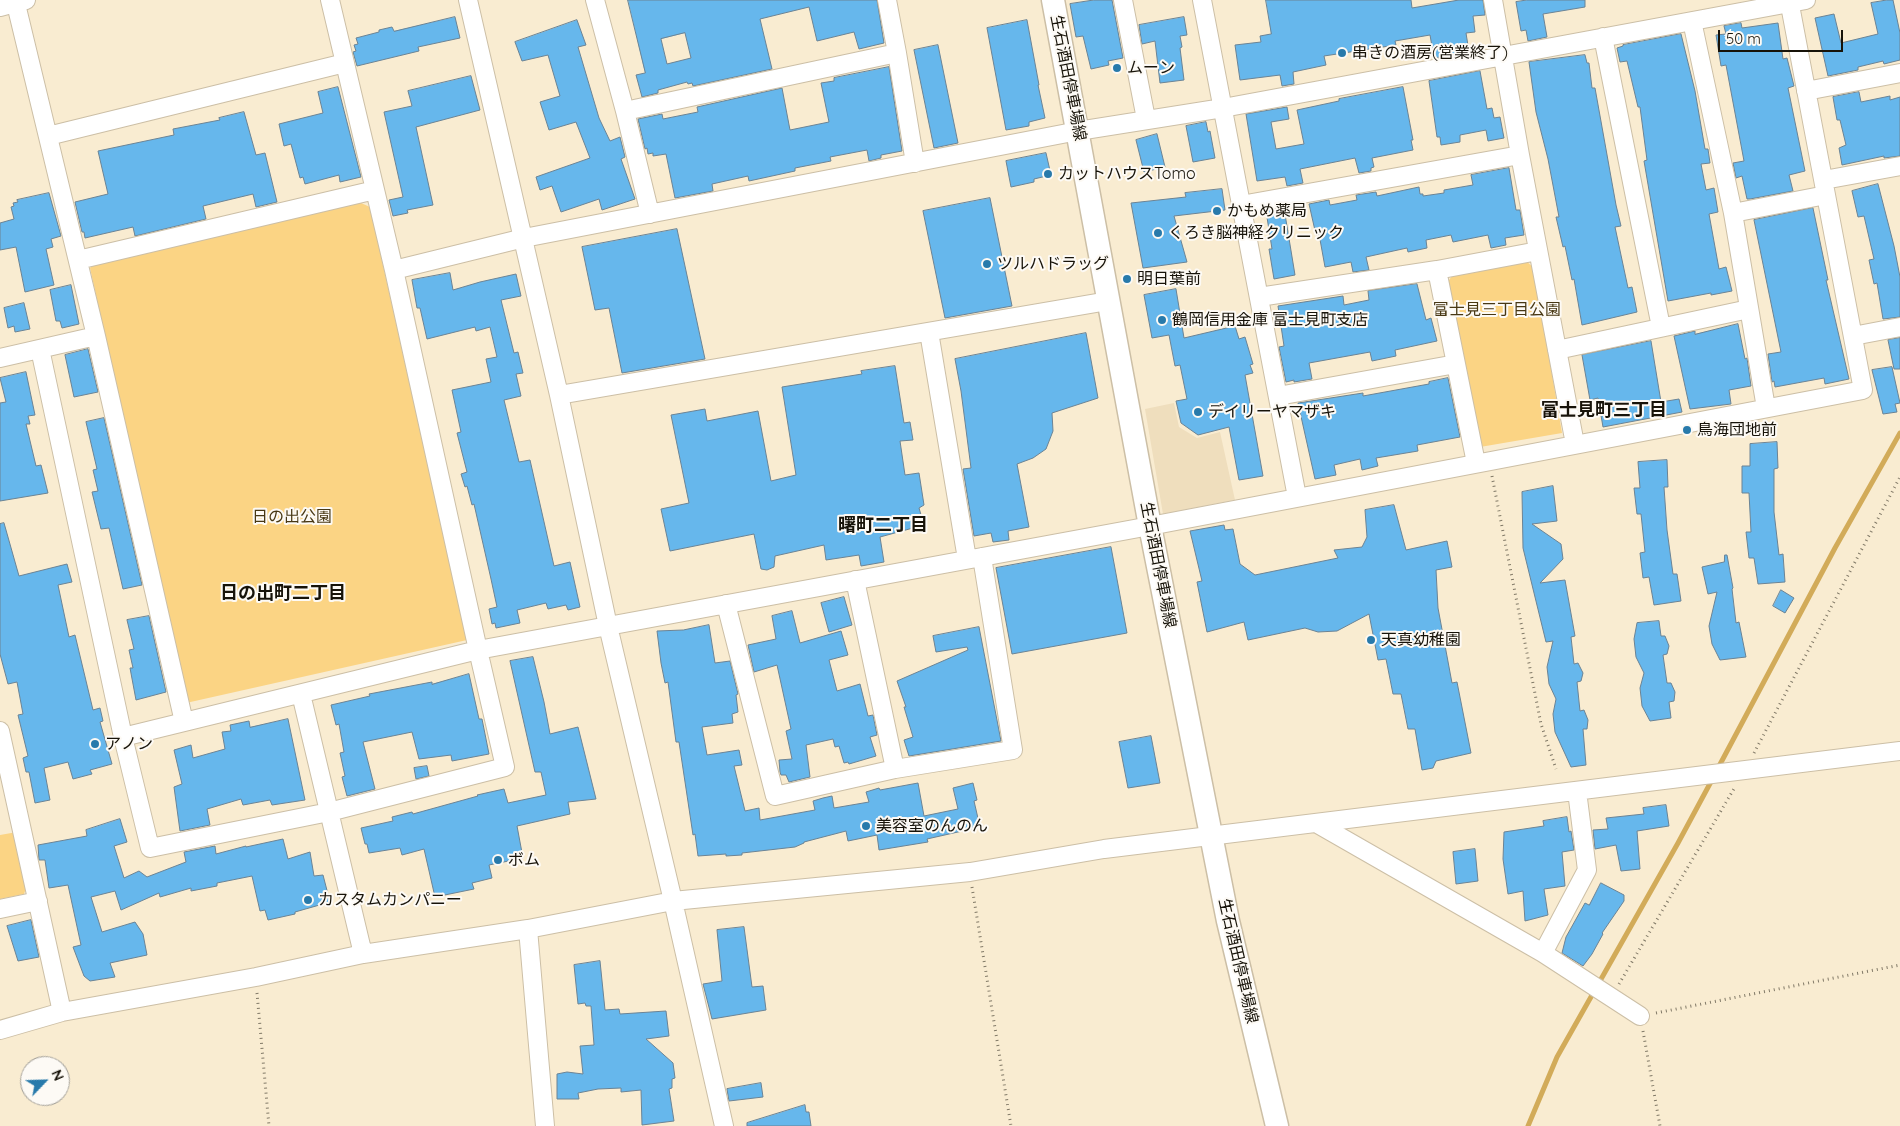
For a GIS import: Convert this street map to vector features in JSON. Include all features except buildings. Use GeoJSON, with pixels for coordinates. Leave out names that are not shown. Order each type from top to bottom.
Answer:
{"type":"FeatureCollection","features":[{"type":"Feature","properties":{"kind":"main road","name":"生石酒田停車場線"},"geometry":{"type":"LineString","coordinates":[[1053,0],[1150,526],[1228,921],[1277,1126]]}},
{"type":"Feature","properties":{"kind":"street"},"geometry":{"type":"LineString","coordinates":[[40,349],[123,737],[150,848],[329,812],[505,767],[394,270],[330,0]]}},
{"type":"Feature","properties":{"kind":"street"},"geometry":{"type":"LineString","coordinates":[[468,0],[559,394],[608,626],[724,1126]]}},
{"type":"Feature","properties":{"kind":"street"},"geometry":{"type":"LineString","coordinates":[[595,0],[650,214]]}},
{"type":"Feature","properties":{"kind":"street"},"geometry":{"type":"LineString","coordinates":[[887,0],[915,163]]}},
{"type":"Feature","properties":{"kind":"street"},"geometry":{"type":"LineString","coordinates":[[1123,0],[1146,119]]}},
{"type":"Feature","properties":{"kind":"street"},"geometry":{"type":"LineString","coordinates":[[1202,0],[1297,496]]}},
{"type":"Feature","properties":{"kind":"street"},"geometry":{"type":"LineString","coordinates":[[1493,0],[1520,155],[1575,444]]}},
{"type":"Feature","properties":{"kind":"street"},"geometry":{"type":"LineString","coordinates":[[123,737],[478,650],[1150,526],[1297,496],[1864,390],[1806,91],[1795,1],[1223,108],[1078,131],[524,238],[394,270]]}},
{"type":"Feature","properties":{"kind":"street"},"geometry":{"type":"LineString","coordinates":[[15,2],[96,336],[184,722]]}},
{"type":"Feature","properties":{"kind":"street"},"geometry":{"type":"LineString","coordinates":[[1692,21],[1733,213],[1766,408]]}},
{"type":"Feature","properties":{"kind":"street"},"geometry":{"type":"LineString","coordinates":[[1603,37],[1661,327]]}},
{"type":"Feature","properties":{"kind":"street"},"geometry":{"type":"LineString","coordinates":[[625,111],[897,54]]}},
{"type":"Feature","properties":{"kind":"street"},"geometry":{"type":"LineString","coordinates":[[48,136],[345,63]]}},
{"type":"Feature","properties":{"kind":"street"},"geometry":{"type":"LineString","coordinates":[[1806,91],[1900,73]]}},
{"type":"Feature","properties":{"kind":"street"},"geometry":{"type":"LineString","coordinates":[[1241,205],[1520,155]]}},
{"type":"Feature","properties":{"kind":"street"},"geometry":{"type":"LineString","coordinates":[[1733,213],[1900,166]]}},
{"type":"Feature","properties":{"kind":"street"},"geometry":{"type":"LineString","coordinates":[[78,260],[375,190]]}},
{"type":"Feature","properties":{"kind":"street"},"geometry":{"type":"LineString","coordinates":[[1259,297],[1437,270],[1538,251]]}},
{"type":"Feature","properties":{"kind":"street"},"geometry":{"type":"LineString","coordinates":[[1437,270],[1456,364],[1483,462]]}},
{"type":"Feature","properties":{"kind":"street"},"geometry":{"type":"LineString","coordinates":[[559,394],[1108,301]]}},
{"type":"Feature","properties":{"kind":"street"},"geometry":{"type":"LineString","coordinates":[[1557,350],[1749,308]]}},
{"type":"Feature","properties":{"kind":"street"},"geometry":{"type":"LineString","coordinates":[[1853,336],[1900,327]]}},
{"type":"Feature","properties":{"kind":"street"},"geometry":{"type":"LineString","coordinates":[[726,604],[774,796],[894,769],[1013,750],[929,332]]}},
{"type":"Feature","properties":{"kind":"street"},"geometry":{"type":"LineString","coordinates":[[0,358],[96,336]]}},
{"type":"Feature","properties":{"kind":"street"},"geometry":{"type":"LineString","coordinates":[[1278,396],[1456,364]]}},
{"type":"Feature","properties":{"kind":"street"},"geometry":{"type":"LineString","coordinates":[[855,580],[894,769]]}},
{"type":"Feature","properties":{"kind":"street"},"geometry":{"type":"LineString","coordinates":[[301,694],[363,954]]}},
{"type":"Feature","properties":{"kind":"street"},"geometry":{"type":"LineString","coordinates":[[0,731],[62,1012]]}},
{"type":"Feature","properties":{"kind":"street"},"geometry":{"type":"LineString","coordinates":[[0,1030],[62,1012],[256,977],[363,954],[528,929],[673,901],[970,872],[1104,849],[1577,791],[1746,768],[1900,751]]}},
{"type":"Feature","properties":{"kind":"street"},"geometry":{"type":"LineString","coordinates":[[1543,953],[1587,870],[1577,791]]}},
{"type":"Feature","properties":{"kind":"street"},"geometry":{"type":"LineString","coordinates":[[1316,823],[1543,953],[1640,1016]]}},
{"type":"Feature","properties":{"kind":"street"},"geometry":{"type":"LineString","coordinates":[[0,909],[38,901]]}},
{"type":"Feature","properties":{"kind":"street"},"geometry":{"type":"LineString","coordinates":[[528,929],[546,1126]]}},
{"type":"Feature","properties":{"kind":"path"},"geometry":{"type":"LineString","coordinates":[[1483,462],[1541,724],[1556,769]]}},
{"type":"Feature","properties":{"kind":"path"},"geometry":{"type":"LineString","coordinates":[[1611,997],[1746,768],[1900,477]]}},
{"type":"Feature","properties":{"kind":"path"},"geometry":{"type":"LineString","coordinates":[[970,872],[1011,1126]]}},
{"type":"Feature","properties":{"kind":"path"},"geometry":{"type":"LineString","coordinates":[[1660,1126],[1640,1016],[1900,965]]}},
{"type":"Feature","properties":{"kind":"path"},"geometry":{"type":"LineString","coordinates":[[256,977],[269,1126]]}},
{"type":"Feature","properties":{"kind":"shaded area"},"geometry":{"type":"Polygon","coordinates":[[[1174,403],[1179,427],[1197,438],[1220,432],[1235,500],[1163,514],[1145,409],[1174,403]]]}},
{"type":"Feature","properties":{"kind":"green space","name":"日の出公園"},"geometry":{"type":"Polygon","coordinates":[[[361,203],[370,207],[467,640],[186,703],[90,268],[96,262],[361,203]]]}},
{"type":"Feature","properties":{"kind":"green space","name":"富士見三丁目公園"},"geometry":{"type":"Polygon","coordinates":[[[1526,261],[1534,268],[1562,433],[1480,447],[1447,283],[1454,273],[1526,261]]]}},
{"type":"Feature","properties":{"kind":"green space"},"geometry":{"type":"Polygon","coordinates":[[[17,832],[28,882],[24,894],[0,899],[0,835],[17,832]]]}},
{"type":"Feature","properties":{"kind":"waterway"},"geometry":{"type":"LineString","coordinates":[[1717,770],[1835,548],[1900,433]]}},
{"type":"Feature","properties":{"kind":"waterway"},"geometry":{"type":"LineString","coordinates":[[1528,1126],[1557,1057],[1713,778]]}},
{"type":"Feature","properties":{"kind":"place","name":"串きの酒房(営業終了)"},"geometry":{"type":"Point","coordinates":[1342,53]}},
{"type":"Feature","properties":{"kind":"place","name":"ムーン"},"geometry":{"type":"Point","coordinates":[1117,68]}},
{"type":"Feature","properties":{"kind":"place","name":"カットハウスTomo"},"geometry":{"type":"Point","coordinates":[1048,174]}},
{"type":"Feature","properties":{"kind":"place","name":"かもめ薬局"},"geometry":{"type":"Point","coordinates":[1217,211]}},
{"type":"Feature","properties":{"kind":"place","name":"くろき脳神経クリニック"},"geometry":{"type":"Point","coordinates":[1158,233]}},
{"type":"Feature","properties":{"kind":"place","name":"ツルハドラッグ"},"geometry":{"type":"Point","coordinates":[987,264]}},
{"type":"Feature","properties":{"kind":"place","name":"明日葉前"},"geometry":{"type":"Point","coordinates":[1127,279]}},
{"type":"Feature","properties":{"kind":"place","name":"鶴岡信用金庫 富士見町支店"},"geometry":{"type":"Point","coordinates":[1162,320]}},
{"type":"Feature","properties":{"kind":"place","name":"デイリーヤマザキ"},"geometry":{"type":"Point","coordinates":[1198,412]}},
{"type":"Feature","properties":{"kind":"place","name":"鳥海団地前"},"geometry":{"type":"Point","coordinates":[1687,430]}},
{"type":"Feature","properties":{"kind":"place","name":"天真幼稚園"},"geometry":{"type":"Point","coordinates":[1371,640]}},
{"type":"Feature","properties":{"kind":"place","name":"アノン"},"geometry":{"type":"Point","coordinates":[95,744]}},
{"type":"Feature","properties":{"kind":"place","name":"美容室のんのん"},"geometry":{"type":"Point","coordinates":[866,826]}},
{"type":"Feature","properties":{"kind":"place","name":"ボム"},"geometry":{"type":"Point","coordinates":[498,860]}},
{"type":"Feature","properties":{"kind":"place","name":"カスタムカンパニー"},"geometry":{"type":"Point","coordinates":[308,900]}},
{"type":"Feature","properties":{"kind":"district","name":"富士見町三丁目"},"geometry":{"type":"Point","coordinates":[1604,411]}},
{"type":"Feature","properties":{"kind":"district","name":"曙町二丁目"},"geometry":{"type":"Point","coordinates":[883,526]}},
{"type":"Feature","properties":{"kind":"district","name":"日の出町二丁目"},"geometry":{"type":"Point","coordinates":[283,594]}}]}
